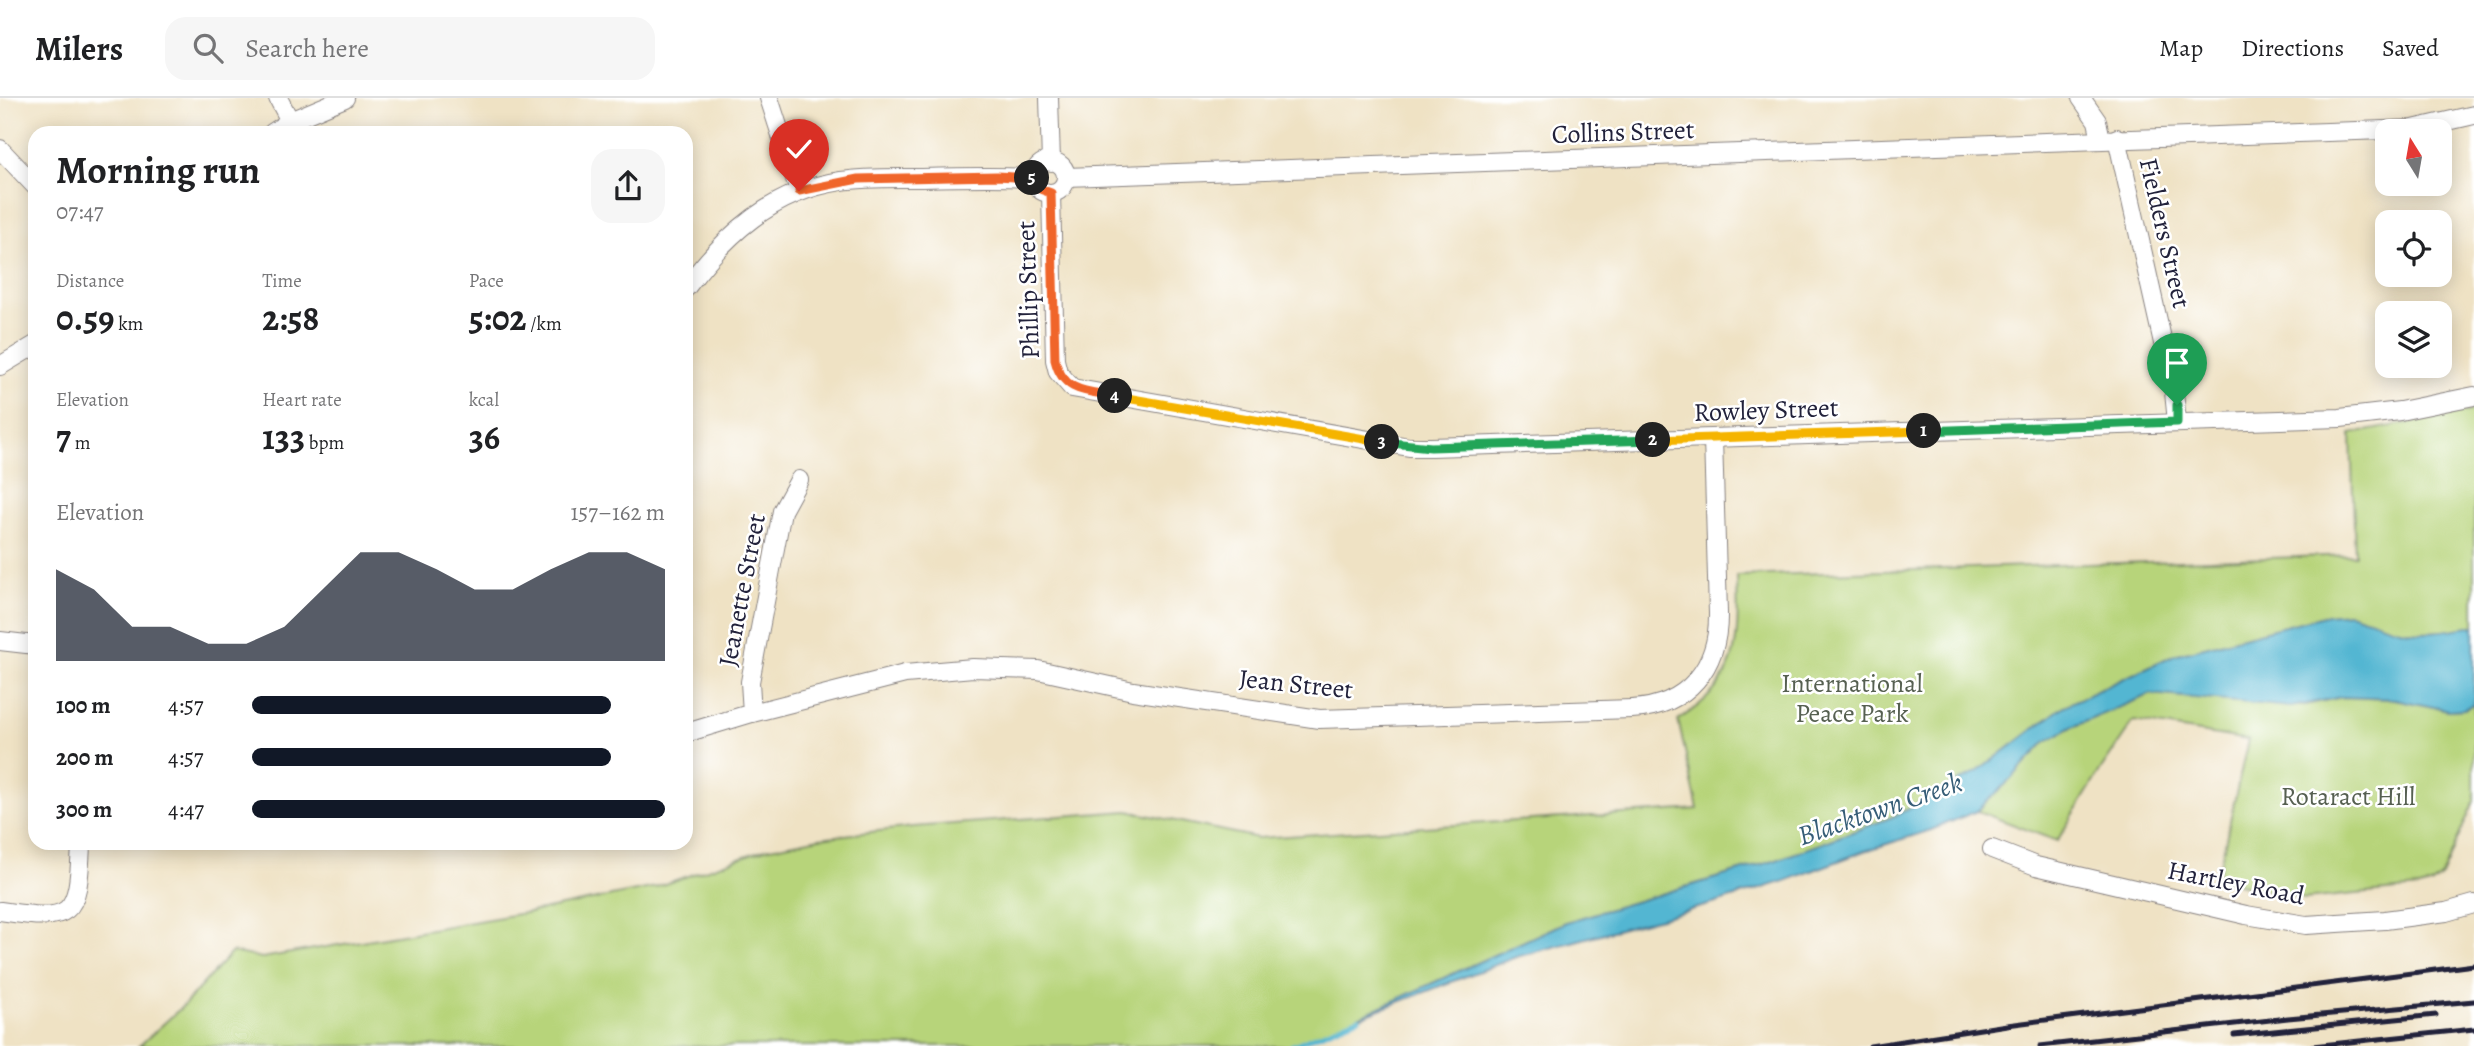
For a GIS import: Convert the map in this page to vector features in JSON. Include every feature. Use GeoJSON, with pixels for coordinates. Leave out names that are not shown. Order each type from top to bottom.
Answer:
{"type":"FeatureCollection","features":[{"type":"Feature","properties":{"kind":"street"},"geometry":{"type":"LineString","coordinates":[[278,98],[290,121]]}},
{"type":"Feature","properties":{"kind":"street"},"geometry":{"type":"LineString","coordinates":[[282,126],[345,98]]}},
{"type":"Feature","properties":{"kind":"street"},"geometry":{"type":"LineString","coordinates":[[769,98],[799,191]]}},
{"type":"Feature","properties":{"kind":"street"},"geometry":{"type":"LineString","coordinates":[[1049,98],[1051,162]]}},
{"type":"Feature","properties":{"kind":"street","name":"Fielders Street"},"geometry":{"type":"LineString","coordinates":[[2081,98],[2121,160],[2172,380],[2177,422]]}},
{"type":"Feature","properties":{"kind":"street","name":"Collins Street"},"geometry":{"type":"LineString","coordinates":[[1066,177],[2413,129],[2474,115]]}},
{"type":"Feature","properties":{"kind":"street"},"geometry":{"type":"LineString","coordinates":[[0,149],[28,179]]}},
{"type":"Feature","properties":{"kind":"street"},"geometry":{"type":"LineString","coordinates":[[1051,162],[1063,168],[1066,177],[1064,187],[1051,193],[1040,189],[1034,178],[1039,166],[1051,162]]}},
{"type":"Feature","properties":{"kind":"street"},"geometry":{"type":"LineString","coordinates":[[693,279],[721,244],[737,229],[799,191],[858,179],[997,176],[1034,178]]}},
{"type":"Feature","properties":{"kind":"street","name":"Phillip Street"},"geometry":{"type":"LineString","coordinates":[[1051,193],[1055,360],[1058,372],[1066,382]]}},
{"type":"Feature","properties":{"kind":"street"},"geometry":{"type":"LineString","coordinates":[[0,366],[28,349]]}},
{"type":"Feature","properties":{"kind":"street","name":"Rowley Street"},"geometry":{"type":"LineString","coordinates":[[1066,382],[1072,388],[1090,392],[1409,447],[2360,416],[2474,396]]}},
{"type":"Feature","properties":{"kind":"street","name":"Jean Street"},"geometry":{"type":"LineString","coordinates":[[693,731],[905,674],[973,668],[1038,670],[1133,691],[1319,719],[1656,706],[1669,702],[1698,679],[1710,662],[1717,641],[1713,438]]}},
{"type":"Feature","properties":{"kind":"street","name":"Jeanette Street"},"geometry":{"type":"LineString","coordinates":[[752,713],[750,682],[782,511],[799,480]]}},
{"type":"Feature","properties":{"kind":"street"},"geometry":{"type":"LineString","coordinates":[[0,641],[28,644]]}},
{"type":"Feature","properties":{"kind":"street","name":"Hartley Road"},"geometry":{"type":"LineString","coordinates":[[1992,849],[2036,866],[2246,915],[2306,925],[2385,920],[2446,912],[2474,904]]}},
{"type":"Feature","properties":{"kind":"street"},"geometry":{"type":"LineString","coordinates":[[0,911],[51,916],[63,912],[72,905],[78,888],[80,850]]}},
{"type":"Feature","properties":{"kind":"green space","name":"International Peace Park"},"geometry":{"type":"Polygon","coordinates":[[[2474,410],[2474,626],[2417,632],[2394,628],[2349,613],[2327,615],[2174,655],[2064,706],[1977,772],[1895,816],[1774,861],[1566,922],[1289,1046],[139,1046],[183,1006],[232,952],[262,958],[542,910],[656,887],[765,849],[819,838],[913,827],[1128,811],[1258,838],[1698,809],[1678,720],[1714,690],[1725,675],[1732,658],[1736,641],[1737,576],[2355,555],[2351,434],[2474,410]]]}},
{"type":"Feature","properties":{"kind":"green space","name":"Rotaract Hill"},"geometry":{"type":"Polygon","coordinates":[[[2151,694],[2301,706],[2342,697],[2395,699],[2448,710],[2474,705],[2474,801],[2442,876],[2431,885],[2419,888],[2304,899],[2217,879],[2248,740],[2134,721],[2057,841],[1977,811],[2045,742],[2072,727],[2151,694]]]}},
{"type":"Feature","properties":{"kind":"water"},"geometry":{"type":"Polygon","coordinates":[[[2349,613],[2392,627],[2419,632],[2474,626],[2474,705],[2448,710],[2395,699],[2342,697],[2291,707],[2151,694],[2072,727],[2045,742],[1977,811],[1931,830],[1716,903],[1516,957],[1352,1020],[1566,922],[1774,861],[1895,816],[1977,772],[2064,706],[2174,655],[2327,615],[2349,613]]]}},
{"type":"Feature","properties":{"kind":"waterway","name":"Blacktown Creek"},"geometry":{"type":"LineString","coordinates":[[1291,1046],[1359,1018]]}},
{"type":"Feature","properties":{"kind":"railway"},"geometry":{"type":"LineString","coordinates":[[1870,1046],[2007,1025],[2474,965]]}},
{"type":"Feature","properties":{"kind":"railway"},"geometry":{"type":"LineString","coordinates":[[2040,1046],[2288,1018],[2474,1001]]}},
{"type":"Feature","properties":{"kind":"railway"},"geometry":{"type":"LineString","coordinates":[[2234,1035],[2436,1015]]}},
{"type":"Feature","properties":{"kind":"railway"},"geometry":{"type":"LineString","coordinates":[[2312,1046],[2474,1029]]}},
{"type":"Feature","properties":{"kind":"route"},"geometry":{"type":"LineString","coordinates":[[799,191],[858,179],[997,176],[1034,178],[1040,189],[1051,193],[1055,360],[1058,372],[1072,388],[1409,447],[2177,422],[2177,405]]}}]}
